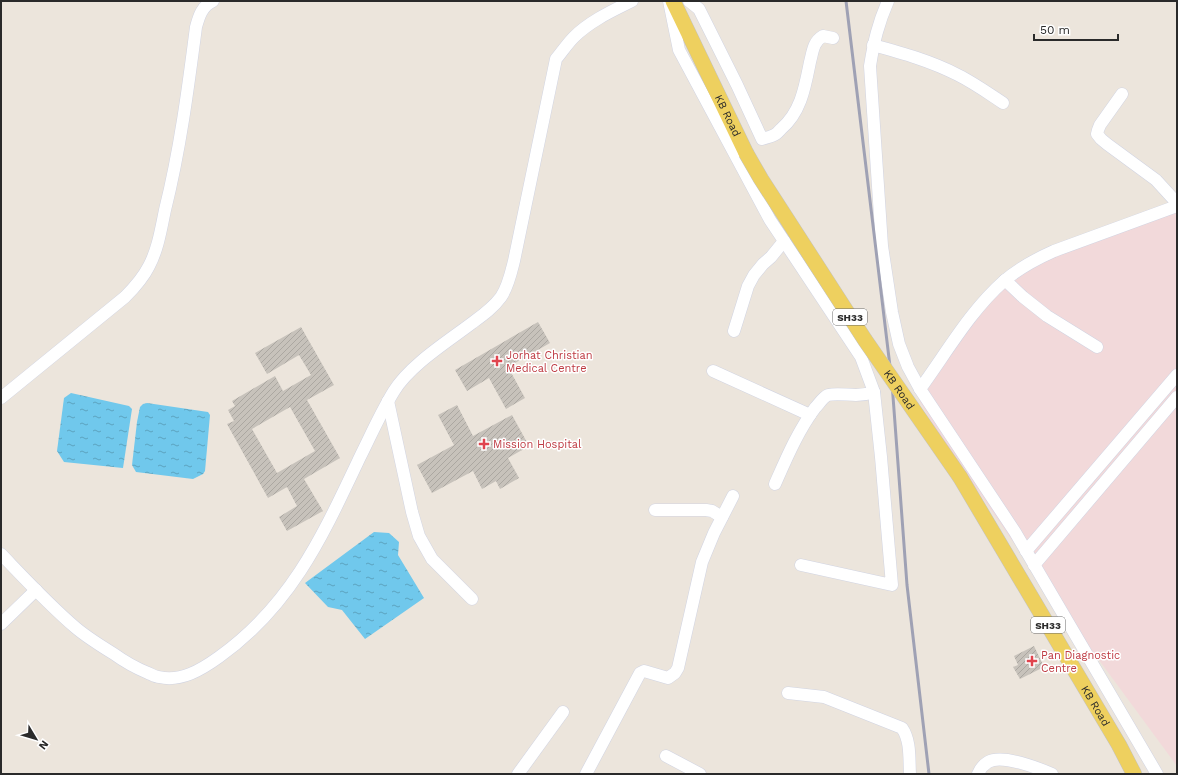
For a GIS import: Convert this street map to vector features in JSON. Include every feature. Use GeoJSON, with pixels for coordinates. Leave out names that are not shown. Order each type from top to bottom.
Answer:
{"type":"FeatureCollection","features":[{"type":"Feature","properties":{"kind":"main road","name":"KB Road"},"geometry":{"type":"LineString","coordinates":[[677,4],[746,153],[761,179],[865,340],[960,478],[1119,745],[1134,774]]}},
{"type":"Feature","properties":{"kind":"street"},"geometry":{"type":"LineString","coordinates":[[1,554],[36,590],[77,628],[130,665],[158,677],[174,678],[187,675],[204,667],[227,651],[270,611],[295,579],[324,532],[388,401],[403,378],[417,365],[491,309],[502,296],[508,284],[514,261],[556,59],[574,37],[588,25],[632,1]]}},
{"type":"Feature","properties":{"kind":"street"},"geometry":{"type":"LineString","coordinates":[[888,1],[879,23],[873,45],[870,66],[882,246],[892,312],[904,358],[920,389],[1015,532],[1157,774]]}},
{"type":"Feature","properties":{"kind":"street"},"geometry":{"type":"LineString","coordinates":[[1,398],[125,297],[140,282],[150,265],[156,249],[175,168],[196,27],[199,16],[208,2]]}},
{"type":"Feature","properties":{"kind":"street"},"geometry":{"type":"LineString","coordinates":[[801,565],[892,585],[882,464],[874,392],[861,357],[770,220],[679,50],[677,4],[699,9],[762,139],[775,135],[785,126],[798,107],[804,92],[814,47],[817,40],[823,36],[833,38]]}},
{"type":"Feature","properties":{"kind":"street"},"geometry":{"type":"LineString","coordinates":[[873,45],[913,56],[945,68],[970,81],[1003,103]]}},
{"type":"Feature","properties":{"kind":"street"},"geometry":{"type":"LineString","coordinates":[[920,389],[977,310],[1005,280],[1019,269],[1054,251],[1177,205],[1156,180],[1101,139],[1097,134],[1100,124],[1122,94]]}},
{"type":"Feature","properties":{"kind":"street"},"geometry":{"type":"LineString","coordinates":[[734,331],[748,286],[754,275],[784,241]]}},
{"type":"Feature","properties":{"kind":"street"},"geometry":{"type":"LineString","coordinates":[[1005,280],[1047,316],[1097,347]]}},
{"type":"Feature","properties":{"kind":"street"},"geometry":{"type":"LineString","coordinates":[[713,371],[810,415]]}},
{"type":"Feature","properties":{"kind":"street"},"geometry":{"type":"LineString","coordinates":[[1026,551],[1177,375]]}},
{"type":"Feature","properties":{"kind":"street"},"geometry":{"type":"LineString","coordinates":[[775,484],[794,442],[810,415],[824,397],[829,395],[857,395],[874,392]]}},
{"type":"Feature","properties":{"kind":"street"},"geometry":{"type":"LineString","coordinates":[[1034,565],[1177,397]]}},
{"type":"Feature","properties":{"kind":"street"},"geometry":{"type":"LineString","coordinates":[[388,401],[412,512],[419,536],[432,559],[472,599]]}},
{"type":"Feature","properties":{"kind":"street"},"geometry":{"type":"LineString","coordinates":[[586,774],[640,673],[644,671],[668,678],[675,673],[678,668],[702,562],[714,533],[733,496]]}},
{"type":"Feature","properties":{"kind":"street"},"geometry":{"type":"LineString","coordinates":[[655,510],[706,510],[712,511],[722,517]]}},
{"type":"Feature","properties":{"kind":"street"},"geometry":{"type":"LineString","coordinates":[[1054,518],[1066,527]]}},
{"type":"Feature","properties":{"kind":"street"},"geometry":{"type":"LineString","coordinates":[[1,624],[36,590]]}},
{"type":"Feature","properties":{"kind":"street"},"geometry":{"type":"LineString","coordinates":[[788,693],[824,697],[902,728],[906,733],[910,774]]}},
{"type":"Feature","properties":{"kind":"street"},"geometry":{"type":"LineString","coordinates":[[518,774],[563,712]]}},
{"type":"Feature","properties":{"kind":"street"},"geometry":{"type":"LineString","coordinates":[[666,756],[700,774]]}},
{"type":"Feature","properties":{"kind":"street"},"geometry":{"type":"LineString","coordinates":[[978,774],[982,767],[988,762],[996,759],[1009,760],[1052,774]]}},
{"type":"Feature","properties":{"kind":"shaded area"},"geometry":{"type":"Polygon","coordinates":[[[1177,212],[1177,766],[1029,565],[940,436],[920,402],[941,368],[971,326],[999,293],[1011,282],[1049,259],[1177,212]]]}},
{"type":"Feature","properties":{"kind":"water"},"geometry":{"type":"Polygon","coordinates":[[[71,393],[129,406],[132,409],[123,468],[64,462],[57,451],[64,398],[71,393]]]}},
{"type":"Feature","properties":{"kind":"water"},"geometry":{"type":"Polygon","coordinates":[[[147,403],[208,412],[210,415],[205,471],[203,474],[193,479],[136,472],[132,465],[137,422],[140,407],[147,403]]]}},
{"type":"Feature","properties":{"kind":"water"},"geometry":{"type":"Polygon","coordinates":[[[374,532],[389,533],[399,542],[398,555],[424,598],[365,639],[342,610],[328,607],[305,583],[374,532]]]}},
{"type":"Feature","properties":{"kind":"building"},"geometry":{"type":"Polygon","coordinates":[[[538,322],[550,343],[508,367],[525,398],[506,409],[489,378],[467,391],[455,370],[538,322]]]}},
{"type":"Feature","properties":{"kind":"building"},"geometry":{"type":"Polygon","coordinates":[[[301,327],[334,385],[307,400],[340,458],[304,479],[323,511],[287,531],[279,517],[297,506],[287,487],[268,498],[227,424],[234,421],[228,410],[235,406],[232,401],[275,376],[283,391],[311,375],[299,355],[267,374],[255,353],[301,327]],[[290,407],[252,429],[277,473],[315,451],[290,407]]]}},
{"type":"Feature","properties":{"kind":"building"},"geometry":{"type":"Polygon","coordinates":[[[457,405],[473,436],[512,415],[529,446],[508,458],[519,478],[500,489],[496,481],[482,489],[473,471],[432,493],[417,465],[454,445],[438,415],[457,405]]]}},
{"type":"Feature","properties":{"kind":"building"},"geometry":{"type":"Polygon","coordinates":[[[1034,646],[1044,667],[1020,679],[1013,667],[1018,665],[1014,656],[1034,646]]]}},
{"type":"Feature","properties":{"kind":"railway"},"geometry":{"type":"LineString","coordinates":[[846,1],[892,383],[907,585],[929,774]]}},
{"type":"Feature","properties":{"kind":"place","name":"Jorhat Christian Medical Centre"},"geometry":{"type":"Point","coordinates":[497,361]}},
{"type":"Feature","properties":{"kind":"place","name":"Mission Hospital"},"geometry":{"type":"Point","coordinates":[484,444]}},
{"type":"Feature","properties":{"kind":"place","name":"Pan Diagnostic Centre"},"geometry":{"type":"Point","coordinates":[1032,661]}}]}
